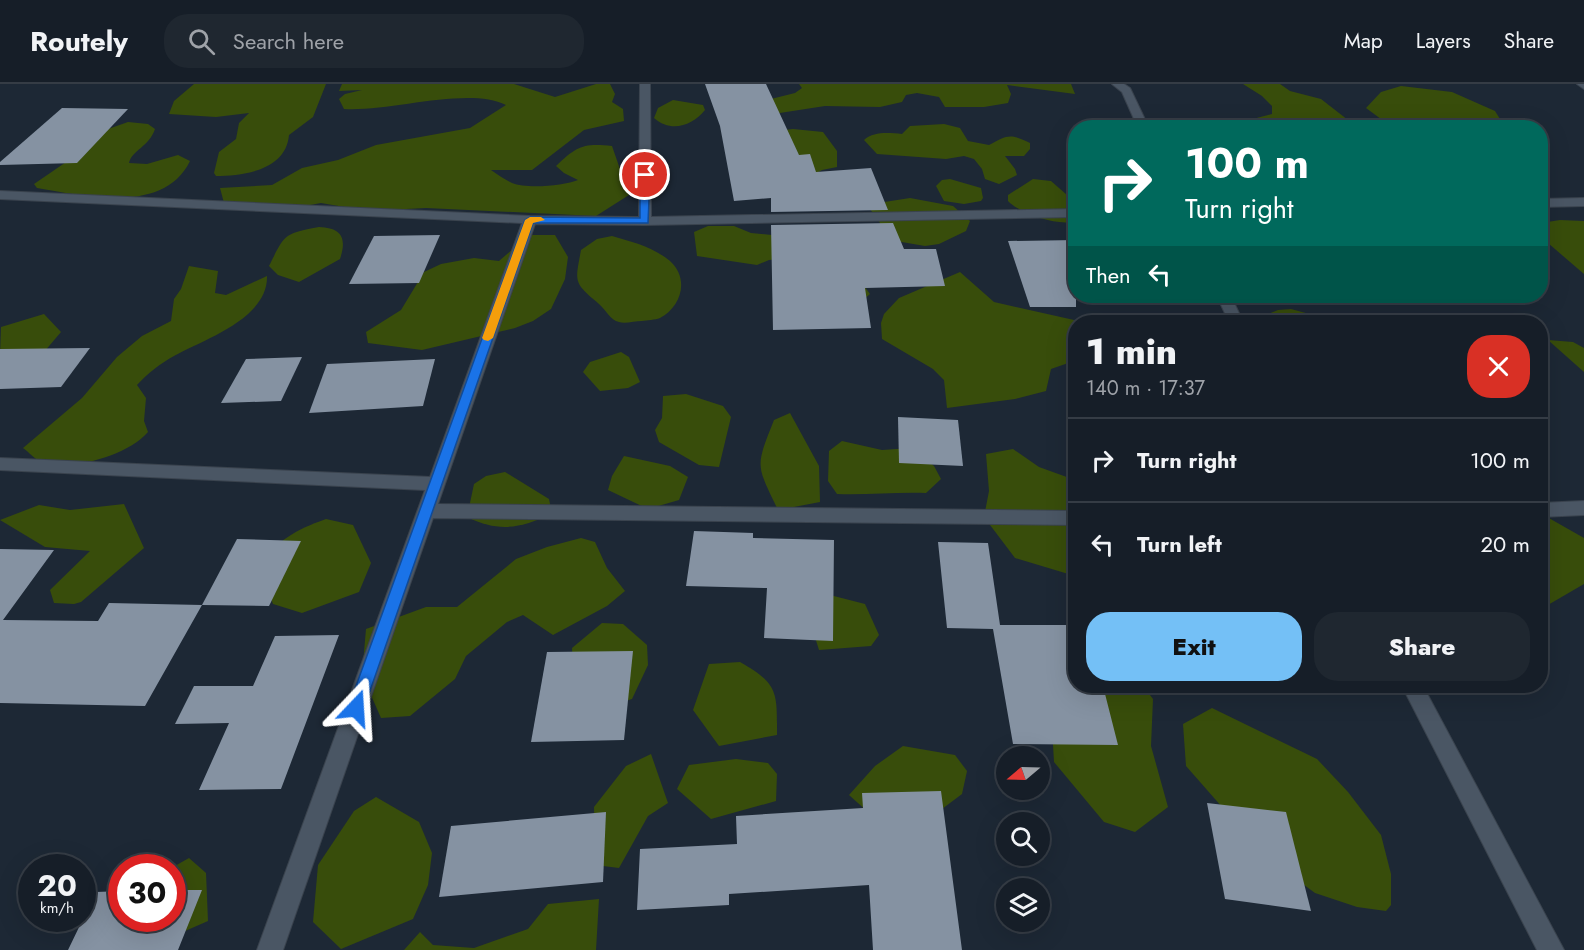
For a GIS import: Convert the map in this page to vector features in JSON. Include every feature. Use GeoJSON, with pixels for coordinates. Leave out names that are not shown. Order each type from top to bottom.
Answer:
{"type":"FeatureCollection","features":[{"type":"Feature","properties":{"kind":"street"},"geometry":{"type":"LineString","coordinates":[[645,84],[645,221]]}},
{"type":"Feature","properties":{"kind":"street"},"geometry":{"type":"LineString","coordinates":[[1117,84],[1126,90],[1140,120]]}},
{"type":"Feature","properties":{"kind":"street"},"geometry":{"type":"LineString","coordinates":[[0,195],[530,220],[645,221],[1068,213]]}},
{"type":"Feature","properties":{"kind":"street"},"geometry":{"type":"LineString","coordinates":[[1548,203],[1584,202]]}},
{"type":"Feature","properties":{"kind":"street"},"geometry":{"type":"LineString","coordinates":[[270,950],[530,220]]}},
{"type":"Feature","properties":{"kind":"street"},"geometry":{"type":"LineString","coordinates":[[0,464],[435,484]]}},
{"type":"Feature","properties":{"kind":"street"},"geometry":{"type":"LineString","coordinates":[[1548,510],[1584,508]]}},
{"type":"Feature","properties":{"kind":"street"},"geometry":{"type":"LineString","coordinates":[[426,511],[1068,518]]}},
{"type":"Feature","properties":{"kind":"street"},"geometry":{"type":"LineString","coordinates":[[1416,693],[1551,950]]}},
{"type":"Feature","properties":{"kind":"green space"},"geometry":{"type":"Polygon","coordinates":[[[194,84],[326,84],[313,117],[289,135],[286,147],[272,163],[262,169],[239,175],[216,176],[214,173],[219,152],[236,139],[239,123],[249,113],[216,117],[169,114],[174,101],[194,84]]]}},
{"type":"Feature","properties":{"kind":"green space"},"geometry":{"type":"Polygon","coordinates":[[[342,84],[514,84],[555,97],[596,84],[610,84],[615,94],[612,102],[623,109],[624,121],[584,130],[532,170],[491,170],[518,185],[564,184],[578,180],[556,166],[575,150],[594,145],[612,146],[629,195],[596,216],[426,208],[368,211],[321,203],[294,208],[224,203],[220,188],[272,185],[302,168],[338,160],[376,145],[470,128],[506,105],[471,98],[344,109],[339,99],[345,94],[362,90],[339,91],[342,84]]]}},
{"type":"Feature","properties":{"kind":"green space"},"geometry":{"type":"Polygon","coordinates":[[[799,84],[1071,84],[1075,94],[1007,85],[1011,94],[1008,103],[984,107],[945,107],[939,97],[917,93],[906,95],[902,102],[880,107],[825,106],[761,116],[759,102],[795,93],[802,88],[799,84]]]}},
{"type":"Feature","properties":{"kind":"green space"},"geometry":{"type":"Polygon","coordinates":[[[1243,84],[1280,84],[1290,91],[1321,99],[1348,120],[1249,120],[1272,114],[1272,106],[1262,96],[1243,84]]]}},
{"type":"Feature","properties":{"kind":"green space"},"geometry":{"type":"Polygon","coordinates":[[[1401,86],[1452,92],[1495,111],[1501,120],[1382,120],[1366,108],[1381,92],[1401,86]]]}},
{"type":"Feature","properties":{"kind":"green space"},"geometry":{"type":"Polygon","coordinates":[[[673,100],[703,105],[705,110],[688,124],[681,126],[667,125],[654,118],[658,108],[673,100]]]}},
{"type":"Feature","properties":{"kind":"green space"},"geometry":{"type":"Polygon","coordinates":[[[128,122],[148,124],[155,129],[149,140],[133,155],[129,163],[147,164],[178,155],[190,161],[178,178],[162,189],[121,198],[77,195],[37,188],[34,184],[72,158],[94,134],[128,122]]]}},
{"type":"Feature","properties":{"kind":"green space"},"geometry":{"type":"Polygon","coordinates":[[[944,124],[960,128],[968,141],[989,145],[1009,136],[1030,143],[1030,149],[1024,156],[1005,156],[1017,175],[999,184],[985,179],[982,169],[974,159],[964,156],[946,159],[877,154],[864,140],[877,134],[902,134],[910,126],[944,124]]]}},
{"type":"Feature","properties":{"kind":"green space"},"geometry":{"type":"Polygon","coordinates":[[[793,129],[823,132],[837,151],[837,167],[822,170],[811,176],[774,131],[793,129]]]}},
{"type":"Feature","properties":{"kind":"green space"},"geometry":{"type":"Polygon","coordinates":[[[950,179],[981,188],[983,198],[981,201],[964,204],[944,201],[936,186],[942,180],[950,179]]]}},
{"type":"Feature","properties":{"kind":"green space"},"geometry":{"type":"Polygon","coordinates":[[[1033,179],[1051,181],[1068,196],[1068,222],[1050,221],[1031,215],[1008,201],[1008,195],[1033,179]]]}},
{"type":"Feature","properties":{"kind":"green space"},"geometry":{"type":"Polygon","coordinates":[[[910,198],[953,206],[970,221],[966,231],[939,244],[925,246],[890,240],[879,231],[880,223],[870,209],[878,203],[910,198]]]}},
{"type":"Feature","properties":{"kind":"green space"},"geometry":{"type":"Polygon","coordinates":[[[1584,221],[1584,274],[1548,243],[1548,222],[1584,221]]]}},
{"type":"Feature","properties":{"kind":"green space"},"geometry":{"type":"Polygon","coordinates":[[[708,226],[734,226],[751,233],[782,236],[843,257],[870,294],[854,308],[784,259],[769,260],[757,265],[697,256],[694,232],[708,226]]]}},
{"type":"Feature","properties":{"kind":"green space"},"geometry":{"type":"Polygon","coordinates":[[[319,227],[333,229],[341,235],[343,245],[340,259],[299,282],[278,275],[269,266],[278,247],[287,237],[319,227]]]}},
{"type":"Feature","properties":{"kind":"green space"},"geometry":{"type":"Polygon","coordinates":[[[529,235],[555,235],[568,257],[565,279],[551,309],[533,321],[515,328],[422,350],[368,343],[366,332],[401,310],[424,272],[441,264],[474,258],[499,261],[529,235]]]}},
{"type":"Feature","properties":{"kind":"green space"},"geometry":{"type":"Polygon","coordinates":[[[612,236],[650,249],[670,261],[676,268],[681,284],[678,300],[660,318],[627,323],[616,321],[580,286],[577,276],[581,250],[597,239],[612,236]]]}},
{"type":"Feature","properties":{"kind":"green space"},"geometry":{"type":"Polygon","coordinates":[[[189,266],[218,271],[215,293],[226,295],[267,276],[265,291],[246,316],[217,335],[164,362],[137,385],[146,398],[144,421],[148,432],[139,441],[113,454],[84,463],[55,464],[34,458],[23,448],[82,398],[117,357],[142,336],[171,321],[174,299],[181,289],[189,266]]]}},
{"type":"Feature","properties":{"kind":"green space"},"geometry":{"type":"Polygon","coordinates":[[[960,272],[994,302],[1068,319],[1068,363],[1051,369],[1046,391],[1015,399],[947,408],[944,380],[933,369],[882,339],[881,323],[884,314],[899,298],[960,272]]]}},
{"type":"Feature","properties":{"kind":"green space"},"geometry":{"type":"Polygon","coordinates":[[[1291,309],[1313,315],[1266,315],[1278,310],[1291,309]]]}},
{"type":"Feature","properties":{"kind":"green space"},"geometry":{"type":"Polygon","coordinates":[[[44,314],[61,332],[38,359],[0,356],[1,327],[44,314]]]}},
{"type":"Feature","properties":{"kind":"green space"},"geometry":{"type":"Polygon","coordinates":[[[1548,340],[1573,342],[1584,348],[1584,372],[1548,340]]]}},
{"type":"Feature","properties":{"kind":"green space"},"geometry":{"type":"Polygon","coordinates":[[[621,352],[629,357],[640,382],[628,388],[600,391],[583,372],[590,362],[621,352]]]}},
{"type":"Feature","properties":{"kind":"green space"},"geometry":{"type":"Polygon","coordinates":[[[686,394],[723,406],[731,417],[719,467],[699,465],[659,442],[655,430],[662,418],[663,396],[686,394]]]}},
{"type":"Feature","properties":{"kind":"green space"},"geometry":{"type":"Polygon","coordinates":[[[790,413],[819,466],[820,502],[778,510],[762,474],[761,457],[774,420],[790,413]]]}},
{"type":"Feature","properties":{"kind":"green space"},"geometry":{"type":"Polygon","coordinates":[[[842,441],[882,450],[912,448],[934,466],[941,479],[926,493],[837,494],[828,481],[829,451],[842,441]]]}},
{"type":"Feature","properties":{"kind":"green space"},"geometry":{"type":"Polygon","coordinates":[[[1013,449],[1039,467],[1068,477],[1068,574],[1015,558],[984,517],[989,491],[986,454],[1013,449]]]}},
{"type":"Feature","properties":{"kind":"green space"},"geometry":{"type":"Polygon","coordinates":[[[624,456],[670,466],[688,477],[679,500],[648,509],[608,490],[612,476],[624,456]]]}},
{"type":"Feature","properties":{"kind":"green space"},"geometry":{"type":"Polygon","coordinates":[[[505,472],[549,499],[552,514],[530,523],[510,527],[490,525],[467,517],[474,484],[486,476],[505,472]]]}},
{"type":"Feature","properties":{"kind":"green space"},"geometry":{"type":"Polygon","coordinates":[[[124,504],[144,548],[81,602],[74,604],[54,603],[50,590],[90,551],[45,547],[0,520],[39,505],[70,510],[124,504]]]}},
{"type":"Feature","properties":{"kind":"green space"},"geometry":{"type":"Polygon","coordinates":[[[1548,518],[1584,538],[1584,584],[1548,605],[1548,518]]]}},
{"type":"Feature","properties":{"kind":"green space"},"geometry":{"type":"Polygon","coordinates":[[[326,519],[353,525],[371,563],[359,592],[302,613],[273,604],[258,566],[288,537],[326,519]]]}},
{"type":"Feature","properties":{"kind":"green space"},"geometry":{"type":"Polygon","coordinates":[[[581,538],[595,542],[607,568],[625,591],[607,606],[553,635],[523,615],[507,622],[466,656],[455,679],[410,716],[381,718],[362,675],[366,629],[426,607],[457,607],[516,559],[547,547],[581,538]]]}},
{"type":"Feature","properties":{"kind":"green space"},"geometry":{"type":"Polygon","coordinates":[[[826,594],[865,604],[879,635],[871,646],[819,650],[807,612],[826,594]]]}},
{"type":"Feature","properties":{"kind":"green space"},"geometry":{"type":"Polygon","coordinates":[[[602,623],[623,624],[647,645],[648,665],[632,699],[582,715],[573,675],[572,648],[602,623]]]}},
{"type":"Feature","properties":{"kind":"green space"},"geometry":{"type":"Polygon","coordinates":[[[740,662],[762,677],[773,691],[777,709],[777,735],[719,746],[693,710],[709,664],[740,662]]]}},
{"type":"Feature","properties":{"kind":"green space"},"geometry":{"type":"Polygon","coordinates":[[[1069,693],[1148,693],[1153,699],[1151,746],[1168,807],[1135,832],[1104,822],[1054,762],[1051,711],[1069,693]]]}},
{"type":"Feature","properties":{"kind":"green space"},"geometry":{"type":"Polygon","coordinates":[[[1212,708],[1317,759],[1348,792],[1381,835],[1391,874],[1391,905],[1386,911],[1357,907],[1315,893],[1265,856],[1186,766],[1183,724],[1212,708]]]}},
{"type":"Feature","properties":{"kind":"green space"},"geometry":{"type":"Polygon","coordinates":[[[903,746],[955,755],[967,771],[962,794],[938,812],[878,821],[849,795],[875,766],[903,746]]]}},
{"type":"Feature","properties":{"kind":"green space"},"geometry":{"type":"Polygon","coordinates":[[[651,754],[668,803],[648,816],[619,868],[595,865],[594,807],[626,766],[651,754]]]}},
{"type":"Feature","properties":{"kind":"green space"},"geometry":{"type":"Polygon","coordinates":[[[736,759],[768,763],[777,774],[776,801],[711,819],[677,789],[689,765],[736,759]]]}},
{"type":"Feature","properties":{"kind":"green space"},"geometry":{"type":"Polygon","coordinates":[[[376,797],[419,822],[432,853],[428,885],[413,919],[341,949],[313,922],[318,865],[354,811],[376,797]]]}},
{"type":"Feature","properties":{"kind":"green space"},"geometry":{"type":"Polygon","coordinates":[[[189,858],[206,873],[208,921],[186,931],[186,860],[189,858]]]}},
{"type":"Feature","properties":{"kind":"green space"},"geometry":{"type":"Polygon","coordinates":[[[599,899],[596,950],[404,950],[420,932],[433,945],[474,948],[528,929],[548,904],[599,899]]]}},
{"type":"Feature","properties":{"kind":"building"},"geometry":{"type":"Polygon","coordinates":[[[705,84],[766,84],[799,155],[810,154],[816,172],[871,168],[888,210],[771,212],[771,198],[734,201],[720,126],[705,84]]]}},
{"type":"Feature","properties":{"kind":"building"},"geometry":{"type":"Polygon","coordinates":[[[62,108],[128,109],[77,163],[0,165],[0,162],[62,108]]]}},
{"type":"Feature","properties":{"kind":"building"},"geometry":{"type":"Polygon","coordinates":[[[893,223],[904,249],[936,249],[945,286],[865,288],[871,328],[773,330],[771,225],[893,223]]]}},
{"type":"Feature","properties":{"kind":"building"},"geometry":{"type":"Polygon","coordinates":[[[440,235],[419,283],[349,284],[374,236],[440,235]]]}},
{"type":"Feature","properties":{"kind":"building"},"geometry":{"type":"Polygon","coordinates":[[[1068,240],[1068,303],[1076,303],[1076,307],[1030,307],[1008,241],[1068,240]]]}},
{"type":"Feature","properties":{"kind":"building"},"geometry":{"type":"Polygon","coordinates":[[[90,348],[61,387],[0,389],[0,349],[90,348]]]}},
{"type":"Feature","properties":{"kind":"building"},"geometry":{"type":"Polygon","coordinates":[[[302,357],[281,401],[221,403],[246,359],[302,357]]]}},
{"type":"Feature","properties":{"kind":"building"},"geometry":{"type":"Polygon","coordinates":[[[435,359],[423,406],[309,413],[327,364],[435,359]]]}},
{"type":"Feature","properties":{"kind":"building"},"geometry":{"type":"Polygon","coordinates":[[[898,417],[958,420],[963,466],[899,463],[898,417]]]}},
{"type":"Feature","properties":{"kind":"building"},"geometry":{"type":"Polygon","coordinates":[[[694,531],[753,533],[753,538],[834,540],[833,641],[764,638],[767,588],[686,586],[694,531]]]}},
{"type":"Feature","properties":{"kind":"building"},"geometry":{"type":"Polygon","coordinates":[[[237,539],[301,541],[269,606],[202,605],[237,539]]]}},
{"type":"Feature","properties":{"kind":"building"},"geometry":{"type":"Polygon","coordinates":[[[938,542],[988,543],[1000,625],[1068,625],[1068,693],[1105,693],[1118,745],[1013,744],[993,629],[947,628],[938,542]]]}},
{"type":"Feature","properties":{"kind":"building"},"geometry":{"type":"Polygon","coordinates":[[[0,549],[54,550],[3,620],[98,621],[109,603],[202,605],[145,706],[0,703],[0,549]]]}},
{"type":"Feature","properties":{"kind":"building"},"geometry":{"type":"Polygon","coordinates":[[[339,635],[281,789],[199,790],[229,723],[175,724],[194,686],[253,686],[275,636],[339,635]]]}},
{"type":"Feature","properties":{"kind":"building"},"geometry":{"type":"Polygon","coordinates":[[[633,651],[624,740],[531,742],[547,652],[633,651]]]}},
{"type":"Feature","properties":{"kind":"building"},"geometry":{"type":"Polygon","coordinates":[[[941,791],[962,950],[873,950],[869,885],[729,894],[729,905],[637,910],[640,849],[737,844],[736,816],[863,808],[862,793],[941,791]]]}},
{"type":"Feature","properties":{"kind":"building"},"geometry":{"type":"Polygon","coordinates":[[[1207,803],[1286,812],[1311,911],[1225,899],[1207,803]]]}},
{"type":"Feature","properties":{"kind":"building"},"geometry":{"type":"Polygon","coordinates":[[[606,812],[603,882],[439,897],[451,826],[606,812]]]}},
{"type":"Feature","properties":{"kind":"building"},"geometry":{"type":"Polygon","coordinates":[[[186,890],[202,890],[186,930],[186,890]]]}},
{"type":"Feature","properties":{"kind":"building"},"geometry":{"type":"Polygon","coordinates":[[[96,892],[108,892],[108,932],[185,932],[178,950],[68,950],[77,932],[96,932],[96,892]]]}},
{"type":"Feature","properties":{"kind":"slow traffic"},"geometry":{"type":"LineString","coordinates":[[488,338],[530,220],[541,220]]}},
{"type":"Feature","properties":{"kind":"route"},"geometry":{"type":"LineString","coordinates":[[356,708],[530,220],[645,221],[645,175]]}}]}
